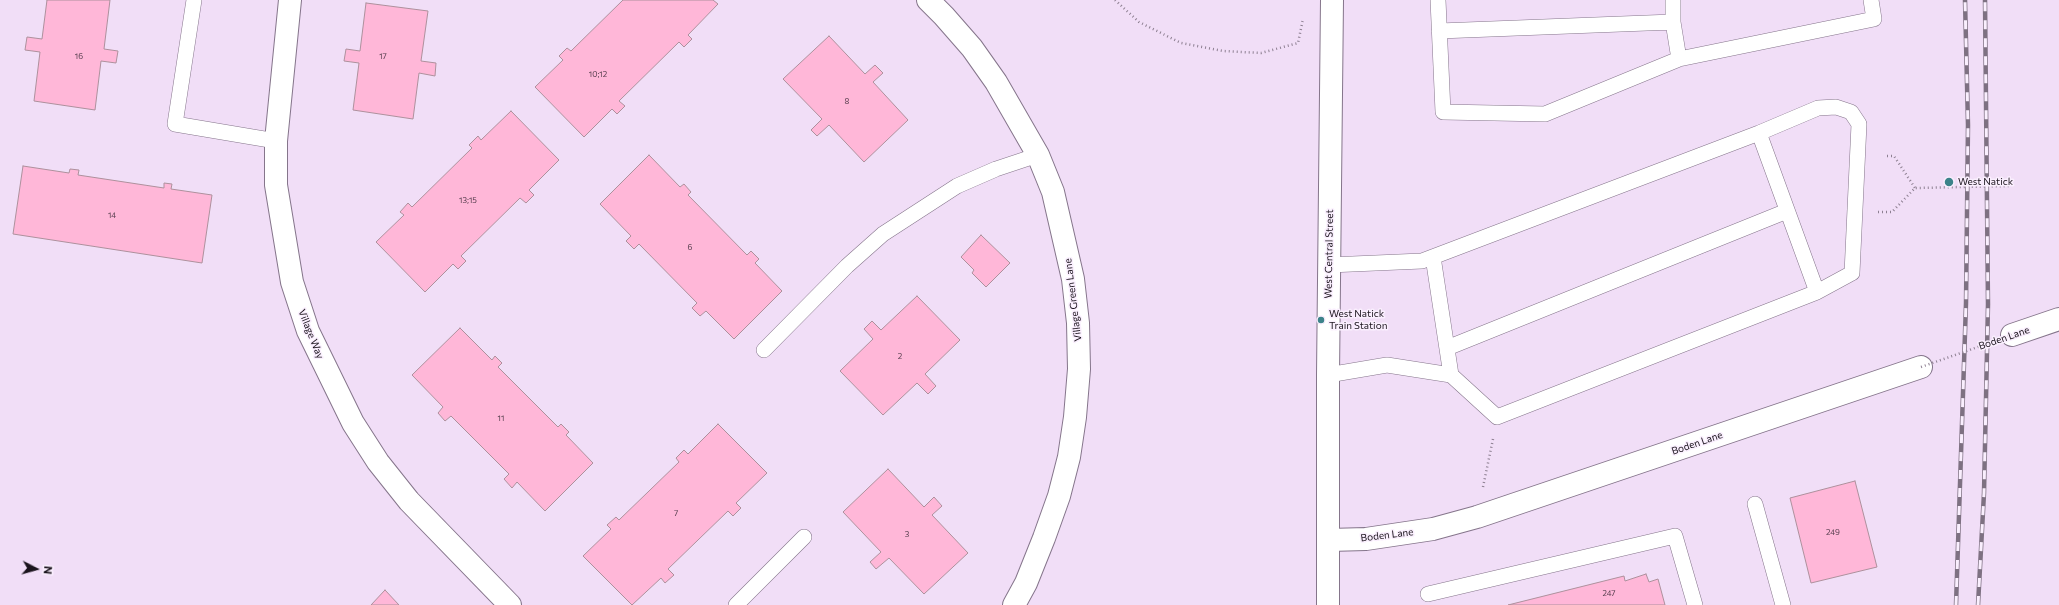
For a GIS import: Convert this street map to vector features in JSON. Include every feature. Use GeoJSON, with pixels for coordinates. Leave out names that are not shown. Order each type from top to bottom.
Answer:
{"type":"FeatureCollection","features":[{"type":"Feature","properties":{"kind":"street","name":"Village Way"},"geometry":{"type":"LineString","coordinates":[[290,0],[276,142],[276,185],[292,282],[308,331],[329,377],[357,429],[378,462],[404,495],[510,605]]}},
{"type":"Feature","properties":{"kind":"street","name":"Village Green Lane"},"geometry":{"type":"LineString","coordinates":[[928,0],[972,48],[996,82],[1038,155],[1053,192],[1073,279],[1078,323],[1079,370],[1075,417],[1069,457],[1059,496],[1026,583],[1014,605]]}},
{"type":"Feature","properties":{"kind":"street","name":"West Central Street"},"geometry":{"type":"LineString","coordinates":[[1328,605],[1328,375],[1332,0]]}},
{"type":"Feature","properties":{"kind":"street","name":"Boden Lane"},"geometry":{"type":"LineString","coordinates":[[2012,335],[2059,319]]}},
{"type":"Feature","properties":{"kind":"street","name":"Boden Lane"},"geometry":{"type":"LineString","coordinates":[[1329,540],[1366,539],[1433,529],[1493,512],[1921,367]]}},
{"type":"Feature","properties":{"kind":"lane"},"geometry":{"type":"LineString","coordinates":[[194,0],[175,124],[276,142]]}},
{"type":"Feature","properties":{"kind":"lane"},"geometry":{"type":"LineString","coordinates":[[1438,0],[1443,112],[1545,114],[1679,59],[1874,19],[1871,0]]}},
{"type":"Feature","properties":{"kind":"lane"},"geometry":{"type":"LineString","coordinates":[[1673,0],[1674,22],[1679,59]]}},
{"type":"Feature","properties":{"kind":"lane"},"geometry":{"type":"LineString","coordinates":[[1439,30],[1674,22]]}},
{"type":"Feature","properties":{"kind":"lane"},"geometry":{"type":"LineString","coordinates":[[1328,375],[1387,365],[1451,375],[1497,417],[1817,292],[1852,274],[1859,124],[1851,112],[1836,107],[1818,108],[1759,133],[1422,261],[1329,265]]}},
{"type":"Feature","properties":{"kind":"lane"},"geometry":{"type":"LineString","coordinates":[[1759,133],[1817,292]]}},
{"type":"Feature","properties":{"kind":"lane"},"geometry":{"type":"LineString","coordinates":[[764,350],[847,266],[883,234],[957,186],[996,169],[1038,155]]}},
{"type":"Feature","properties":{"kind":"lane"},"geometry":{"type":"LineString","coordinates":[[1447,348],[1787,211]]}},
{"type":"Feature","properties":{"kind":"lane"},"geometry":{"type":"LineString","coordinates":[[1433,257],[1451,375]]}},
{"type":"Feature","properties":{"kind":"lane"},"geometry":{"type":"LineString","coordinates":[[1756,504],[1783,605]]}},
{"type":"Feature","properties":{"kind":"lane"},"geometry":{"type":"LineString","coordinates":[[1428,594],[1675,536],[1695,605]]}},
{"type":"Feature","properties":{"kind":"lane"},"geometry":{"type":"LineString","coordinates":[[736,605],[804,537]]}},
{"type":"Feature","properties":{"kind":"path"},"geometry":{"type":"LineString","coordinates":[[1115,0],[1139,22],[1181,43],[1223,51],[1262,53],[1298,43],[1304,19]]}},
{"type":"Feature","properties":{"kind":"path"},"geometry":{"type":"LineString","coordinates":[[1887,156],[1894,156],[1915,188]]}},
{"type":"Feature","properties":{"kind":"path"},"geometry":{"type":"LineString","coordinates":[[1855,213],[1892,212],[1915,188],[2010,186]]}},
{"type":"Feature","properties":{"kind":"path","name":"Boden Lane"},"geometry":{"type":"LineString","coordinates":[[1921,367],[2012,335]]}},
{"type":"Feature","properties":{"kind":"path"},"geometry":{"type":"LineString","coordinates":[[1493,512],[1483,488],[1497,417]]}},
{"type":"Feature","properties":{"kind":"building"},"geometry":{"type":"Polygon","coordinates":[[[47,0],[110,0],[104,49],[118,51],[116,63],[101,61],[95,110],[34,101],[40,52],[25,50],[27,37],[42,39],[47,0]]]}},
{"type":"Feature","properties":{"kind":"building"},"geometry":{"type":"Polygon","coordinates":[[[623,0],[713,0],[718,4],[688,35],[692,39],[684,47],[679,42],[619,101],[625,106],[617,114],[612,109],[584,137],[535,87],[563,60],[559,56],[567,48],[571,51],[623,0]]]}},
{"type":"Feature","properties":{"kind":"building"},"geometry":{"type":"Polygon","coordinates":[[[366,3],[428,11],[421,61],[436,63],[435,76],[419,73],[413,119],[353,110],[359,63],[344,61],[346,49],[360,51],[366,3]]]}},
{"type":"Feature","properties":{"kind":"building"},"geometry":{"type":"Polygon","coordinates":[[[829,36],[865,74],[875,65],[883,73],[873,82],[908,120],[864,162],[829,125],[817,136],[811,130],[822,119],[783,79],[829,36]]]}},
{"type":"Feature","properties":{"kind":"building"},"geometry":{"type":"Polygon","coordinates":[[[511,111],[559,160],[529,190],[534,195],[526,203],[520,198],[461,256],[466,261],[458,269],[453,264],[425,292],[376,242],[404,215],[400,212],[408,203],[412,207],[472,148],[469,145],[478,136],[481,140],[511,111]]]}},
{"type":"Feature","properties":{"kind":"building"},"geometry":{"type":"Polygon","coordinates":[[[649,155],[680,187],[684,184],[691,192],[688,195],[747,255],[751,251],[759,259],[755,263],[782,291],[734,339],[706,311],[700,316],[692,308],[697,303],[639,244],[634,249],[626,241],[631,236],[600,204],[649,155]]]}},
{"type":"Feature","properties":{"kind":"building"},"geometry":{"type":"Polygon","coordinates":[[[23,166],[69,173],[70,169],[79,170],[78,175],[164,188],[164,183],[172,184],[171,189],[212,195],[202,263],[13,234],[23,166]]]}},
{"type":"Feature","properties":{"kind":"building"},"geometry":{"type":"Polygon","coordinates":[[[981,235],[1010,263],[986,287],[972,273],[974,270],[961,257],[981,235]]]}},
{"type":"Feature","properties":{"kind":"building"},"geometry":{"type":"Polygon","coordinates":[[[917,296],[960,340],[925,374],[936,386],[928,394],[917,383],[883,415],[840,371],[873,339],[864,329],[872,321],[881,330],[917,296]]]}},
{"type":"Feature","properties":{"kind":"building"},"geometry":{"type":"Polygon","coordinates":[[[460,328],[492,360],[495,356],[502,363],[498,367],[558,427],[561,424],[569,432],[566,435],[593,463],[545,511],[517,482],[512,488],[504,479],[509,474],[451,416],[445,421],[438,413],[443,407],[412,375],[460,328]]]}},
{"type":"Feature","properties":{"kind":"building"},"geometry":{"type":"Polygon","coordinates":[[[718,424],[767,473],[736,503],[741,508],[733,516],[728,511],[668,569],[674,575],[665,583],[661,578],[632,605],[583,556],[611,529],[607,525],[616,517],[619,520],[679,462],[676,458],[684,450],[688,454],[718,424]]]}},
{"type":"Feature","properties":{"kind":"building"},"geometry":{"type":"Polygon","coordinates":[[[888,469],[924,507],[934,497],[942,506],[932,515],[968,553],[924,594],[889,558],[876,569],[870,562],[881,552],[843,512],[888,469]]]}},
{"type":"Feature","properties":{"kind":"building"},"geometry":{"type":"Polygon","coordinates":[[[1855,481],[1877,567],[1811,583],[1790,498],[1855,481]]]}},
{"type":"Feature","properties":{"kind":"building"},"geometry":{"type":"Polygon","coordinates":[[[1646,574],[1649,582],[1658,579],[1665,605],[1508,605],[1624,576],[1625,581],[1646,574]]]}},
{"type":"Feature","properties":{"kind":"building"},"geometry":{"type":"Polygon","coordinates":[[[385,590],[399,605],[371,605],[385,590]]]}},
{"type":"Feature","properties":{"kind":"railway"},"geometry":{"type":"LineString","coordinates":[[1956,605],[1966,303],[1968,125],[1965,0]]}},
{"type":"Feature","properties":{"kind":"railway"},"geometry":{"type":"LineString","coordinates":[[1978,605],[1984,493],[1988,304],[1985,0]]}},
{"type":"Feature","properties":{"kind":"place","name":"West Natick"},"geometry":{"type":"Point","coordinates":[1949,182]}},
{"type":"Feature","properties":{"kind":"place","name":"West Natick Train Station"},"geometry":{"type":"Point","coordinates":[1321,320]}}]}
